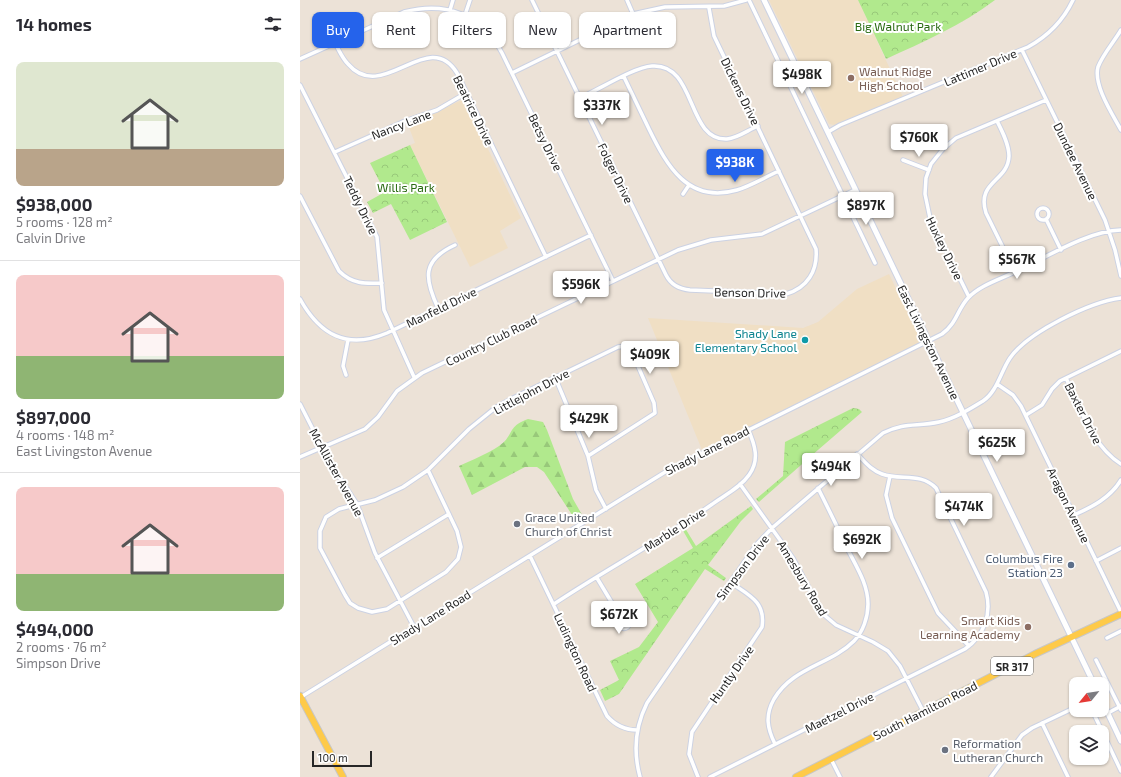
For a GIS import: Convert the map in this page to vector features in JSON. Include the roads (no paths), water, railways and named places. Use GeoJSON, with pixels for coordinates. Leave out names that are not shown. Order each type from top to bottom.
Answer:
{"type":"FeatureCollection","features":[{"type":"Feature","properties":{"kind":"main road","name":"East Livingston Avenue"},"geometry":{"type":"LineString","coordinates":[[764,0],[1091,677]]}},
{"type":"Feature","properties":{"kind":"main road","name":"South Hamilton Road"},"geometry":{"type":"LineString","coordinates":[[796,777],[923,711],[1121,613]]}},
{"type":"Feature","properties":{"kind":"main road"},"geometry":{"type":"LineString","coordinates":[[300,697],[343,777]]}},
{"type":"Feature","properties":{"kind":"main road"},"geometry":{"type":"LineString","coordinates":[[1109,715],[1121,740]]}},
{"type":"Feature","properties":{"kind":"street"},"geometry":{"type":"LineString","coordinates":[[450,10],[453,0]]}},
{"type":"Feature","properties":{"kind":"street"},"geometry":{"type":"LineString","coordinates":[[466,12],[470,0]]}},
{"type":"Feature","properties":{"kind":"street","name":"Folger Drive"},"geometry":{"type":"LineString","coordinates":[[532,0],[658,260]]}},
{"type":"Feature","properties":{"kind":"street"},"geometry":{"type":"LineString","coordinates":[[627,0],[632,12]]}},
{"type":"Feature","properties":{"kind":"street"},"geometry":{"type":"LineString","coordinates":[[642,12],[665,7],[686,6],[709,8],[747,0],[875,263]]}},
{"type":"Feature","properties":{"kind":"street","name":"Lattimer Drive"},"geometry":{"type":"LineString","coordinates":[[828,132],[840,125],[1022,50],[1050,32],[1064,16],[1073,0]]}},
{"type":"Feature","properties":{"kind":"street","name":"Betsy Drive"},"geometry":{"type":"LineString","coordinates":[[364,30],[404,12],[427,7],[456,12]]}},
{"type":"Feature","properties":{"kind":"street","name":"Dickens Drive"},"geometry":{"type":"LineString","coordinates":[[709,8],[714,36],[800,216]]}},
{"type":"Feature","properties":{"kind":"street"},"geometry":{"type":"LineString","coordinates":[[1121,30],[1100,64],[1098,73],[1100,88],[1121,130]]}},
{"type":"Feature","properties":{"kind":"street"},"geometry":{"type":"LineString","coordinates":[[512,73],[579,40]]}},
{"type":"Feature","properties":{"kind":"street","name":"Betsy Drive"},"geometry":{"type":"LineString","coordinates":[[300,59],[325,48]]}},
{"type":"Feature","properties":{"kind":"street","name":"Beatrice Drive"},"geometry":{"type":"LineString","coordinates":[[338,48],[344,60],[352,68],[361,74],[372,77],[389,74],[423,58],[430,57],[441,59],[454,69],[546,257]]}},
{"type":"Feature","properties":{"kind":"street","name":"Betsy Drive"},"geometry":{"type":"LineString","coordinates":[[499,48],[613,281]]}},
{"type":"Feature","properties":{"kind":"street","name":"Dundee Avenue"},"geometry":{"type":"LineString","coordinates":[[1022,50],[1110,231],[1121,276]]}},
{"type":"Feature","properties":{"kind":"street"},"geometry":{"type":"LineString","coordinates":[[580,98],[641,68],[653,66],[663,67],[673,72],[682,85],[702,125],[707,131],[718,138],[732,138],[758,126]]}},
{"type":"Feature","properties":{"kind":"street"},"geometry":{"type":"LineString","coordinates":[[624,77],[666,163],[674,173],[689,185],[707,191],[728,192],[743,188],[779,171]]}},
{"type":"Feature","properties":{"kind":"street","name":"Teddy Drive"},"geometry":{"type":"LineString","coordinates":[[300,85],[377,237],[384,310],[414,377]]}},
{"type":"Feature","properties":{"kind":"street","name":"Nancy Lane"},"geometry":{"type":"LineString","coordinates":[[335,152],[405,121],[437,110],[466,93]]}},
{"type":"Feature","properties":{"kind":"street","name":"Huxley Drive"},"geometry":{"type":"LineString","coordinates":[[969,297],[927,211],[925,187],[929,170],[937,156],[948,144],[964,134],[1046,100]]}},
{"type":"Feature","properties":{"kind":"street"},"geometry":{"type":"LineString","coordinates":[[997,121],[1007,146],[1009,158],[1003,173],[988,188],[984,204],[986,213],[1015,272]]}},
{"type":"Feature","properties":{"kind":"street"},"geometry":{"type":"LineString","coordinates":[[903,160],[929,170]]}},
{"type":"Feature","properties":{"kind":"street"},"geometry":{"type":"LineString","coordinates":[[683,194],[689,185]]}},
{"type":"Feature","properties":{"kind":"street","name":"Country Club Road"},"geometry":{"type":"LineString","coordinates":[[300,456],[354,434],[370,425],[382,413],[397,391],[414,377],[613,281],[696,244],[762,234],[855,190]]}},
{"type":"Feature","properties":{"kind":"street"},"geometry":{"type":"LineString","coordinates":[[300,196],[340,271],[352,281],[364,284],[382,283]]}},
{"type":"Feature","properties":{"kind":"street","name":"Benson Drive"},"geometry":{"type":"LineString","coordinates":[[658,260],[668,279],[680,289],[782,294],[790,293],[799,289],[809,279],[817,260],[814,243],[800,216]]}},
{"type":"Feature","properties":{"kind":"street"},"geometry":{"type":"LineString","coordinates":[[1046,219],[1061,250]]}},
{"type":"Feature","properties":{"kind":"street","name":"Shady Lane Road"},"geometry":{"type":"LineString","coordinates":[[300,697],[670,469],[942,334],[953,324],[969,297],[985,286],[1087,238],[1110,231],[1121,230]]}},
{"type":"Feature","properties":{"kind":"street","name":"Manfeld Drive"},"geometry":{"type":"LineString","coordinates":[[300,299],[312,320],[322,329],[348,340],[370,340],[591,235]]}},
{"type":"Feature","properties":{"kind":"street"},"geometry":{"type":"LineString","coordinates":[[438,308],[429,288],[428,273],[431,263],[438,255],[455,245]]}},
{"type":"Feature","properties":{"kind":"street","name":"Simpson Drive"},"geometry":{"type":"LineString","coordinates":[[640,777],[635,752],[637,730],[647,703],[756,545],[772,528],[875,439],[892,429],[910,424],[939,422],[963,412],[985,399],[997,384],[1011,358],[1031,337],[1092,306],[1121,298]]}},
{"type":"Feature","properties":{"kind":"street"},"geometry":{"type":"LineString","coordinates":[[346,375],[343,366],[348,340]]}},
{"type":"Feature","properties":{"kind":"street","name":"Littlejohn Drive"},"geometry":{"type":"LineString","coordinates":[[400,601],[381,611],[372,612],[365,611],[353,605],[345,596],[322,553],[319,539],[321,526],[330,514],[339,509],[392,493],[428,470],[469,429],[495,408],[555,377],[621,346],[627,346],[631,350],[654,403],[655,413],[588,456]]}},
{"type":"Feature","properties":{"kind":"street"},"geometry":{"type":"LineString","coordinates":[[1026,415],[1042,405],[1056,385],[1066,378],[1121,351]]}},
{"type":"Feature","properties":{"kind":"street"},"geometry":{"type":"LineString","coordinates":[[555,377],[588,456],[596,490],[606,509]]}},
{"type":"Feature","properties":{"kind":"street","name":"Baxter Drive"},"geometry":{"type":"LineString","coordinates":[[1066,378],[1098,442],[1108,454],[1121,464]]}},
{"type":"Feature","properties":{"kind":"street","name":"Aragon Avenue"},"geometry":{"type":"LineString","coordinates":[[997,384],[1013,395],[1026,415],[1121,613]]}},
{"type":"Feature","properties":{"kind":"street","name":"McAllister Avenue"},"geometry":{"type":"LineString","coordinates":[[300,404],[336,474],[357,504],[377,558],[414,627]]}},
{"type":"Feature","properties":{"kind":"street","name":"Marble Drive"},"geometry":{"type":"LineString","coordinates":[[554,604],[697,515],[740,484],[749,475],[755,462],[755,448],[748,429]]}},
{"type":"Feature","properties":{"kind":"street"},"geometry":{"type":"LineString","coordinates":[[857,454],[875,470],[890,476],[918,478],[931,483],[936,488],[983,584],[988,600],[988,616],[980,633],[969,646],[938,613],[892,518],[886,495],[890,476]]}},
{"type":"Feature","properties":{"kind":"street"},"geometry":{"type":"LineString","coordinates":[[400,601],[446,572],[458,559],[460,542],[449,514],[428,470]]}},
{"type":"Feature","properties":{"kind":"street"},"geometry":{"type":"LineString","coordinates":[[1074,515],[1103,500],[1111,493],[1121,480]]}},
{"type":"Feature","properties":{"kind":"street","name":"Amesbury Road"},"geometry":{"type":"LineString","coordinates":[[740,484],[793,558],[823,614],[836,626],[888,651],[900,666],[923,711]]}},
{"type":"Feature","properties":{"kind":"street"},"geometry":{"type":"LineString","coordinates":[[775,744],[769,732],[768,717],[772,704],[780,690],[798,673],[843,650],[858,636],[867,613],[867,590],[818,488]]}},
{"type":"Feature","properties":{"kind":"street"},"geometry":{"type":"LineString","coordinates":[[377,558],[449,514]]}},
{"type":"Feature","properties":{"kind":"street"},"geometry":{"type":"LineString","coordinates":[[1096,561],[1121,548]]}},
{"type":"Feature","properties":{"kind":"street","name":"Ludington Road"},"geometry":{"type":"LineString","coordinates":[[530,556],[607,716],[621,727],[637,730]]}},
{"type":"Feature","properties":{"kind":"street"},"geometry":{"type":"LineString","coordinates":[[597,578],[621,618]]}},
{"type":"Feature","properties":{"kind":"street","name":"Huntly Drive"},"geometry":{"type":"LineString","coordinates":[[698,777],[689,754],[692,732],[762,627],[763,614],[760,605],[753,598],[730,582]]}},
{"type":"Feature","properties":{"kind":"street"},"geometry":{"type":"LineString","coordinates":[[1116,602],[1121,599]]}},
{"type":"Feature","properties":{"kind":"street"},"geometry":{"type":"LineString","coordinates":[[1107,638],[1121,631]]}},
{"type":"Feature","properties":{"kind":"street","name":"Maetzel Drive"},"geometry":{"type":"LineString","coordinates":[[710,777],[969,646]]}},
{"type":"Feature","properties":{"kind":"street"},"geometry":{"type":"LineString","coordinates":[[1096,660],[1120,708],[1109,713]]}},
{"type":"Feature","properties":{"kind":"street"},"geometry":{"type":"LineString","coordinates":[[993,776],[1022,735],[1042,723],[1069,710]]}},
{"type":"Feature","properties":{"kind":"street"},"geometry":{"type":"LineString","coordinates":[[1095,717],[1121,771]]}},
{"type":"Feature","properties":{"kind":"street"},"geometry":{"type":"LineString","coordinates":[[1042,723],[1068,777]]}},
{"type":"Feature","properties":{"kind":"street"},"geometry":{"type":"LineString","coordinates":[[831,759],[840,777]]}},
{"type":"Feature","properties":{"kind":"place","name":"Walnut Ridge High School"},"geometry":{"type":"Point","coordinates":[851,78]}},
{"type":"Feature","properties":{"kind":"place","name":"Shady Lane Elementary School"},"geometry":{"type":"Point","coordinates":[805,340]}},
{"type":"Feature","properties":{"kind":"place","name":"Grace United Church of Christ"},"geometry":{"type":"Point","coordinates":[517,524]}},
{"type":"Feature","properties":{"kind":"place","name":"Columbus Fire Station 23"},"geometry":{"type":"Point","coordinates":[1071,565]}},
{"type":"Feature","properties":{"kind":"place","name":"Smart Kids Learning Academy"},"geometry":{"type":"Point","coordinates":[1028,627]}},
{"type":"Feature","properties":{"kind":"place","name":"Reformation Lutheran Church"},"geometry":{"type":"Point","coordinates":[945,750]}},
{"type":"Feature","properties":{"kind":"park label","name":"Big Walnut Park"},"geometry":{"type":"Point","coordinates":[898,26]}},
{"type":"Feature","properties":{"kind":"park label","name":"Willis Park"},"geometry":{"type":"Point","coordinates":[406,187]}}]}
